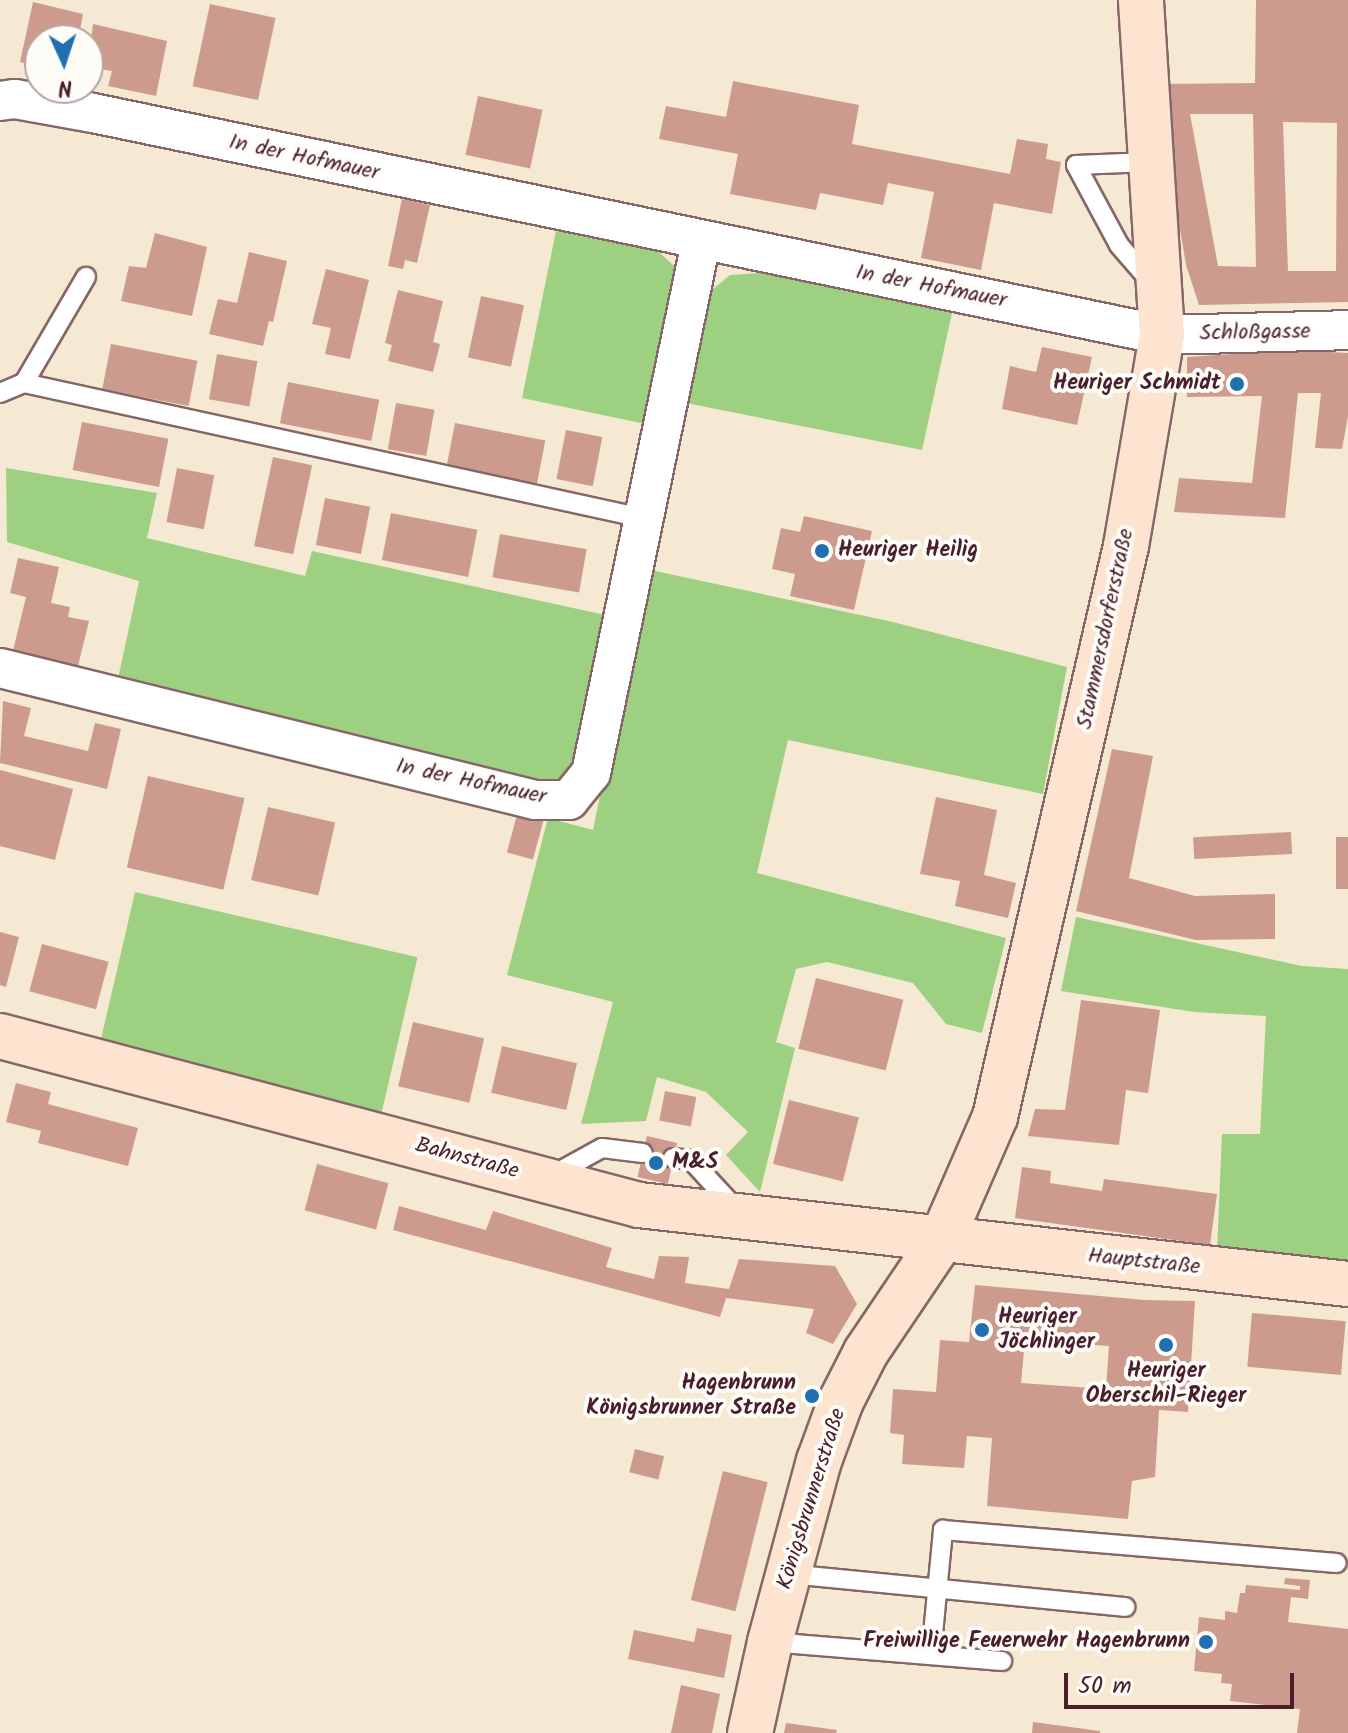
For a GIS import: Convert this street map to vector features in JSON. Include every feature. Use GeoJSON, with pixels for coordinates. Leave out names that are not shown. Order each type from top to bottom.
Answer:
{"type":"FeatureCollection","features":[{"type":"Feature","properties":{"kind":"street","name":"Stammersdorferstraße"},"geometry":{"type":"LineString","coordinates":[[941,1241],[995,1117],[1126,546],[1161,314],[1141,0]]}},
{"type":"Feature","properties":{"kind":"street","name":"In der Hofmauer"},"geometry":{"type":"LineString","coordinates":[[0,101],[15,99],[93,113],[701,242],[1161,314]]}},
{"type":"Feature","properties":{"kind":"street","name":"In der Hofmauer"},"geometry":{"type":"LineString","coordinates":[[0,668],[535,800],[569,800],[591,773],[701,242]]}},
{"type":"Feature","properties":{"kind":"street","name":"Schloßgasse"},"geometry":{"type":"LineString","coordinates":[[1161,314],[1348,330]]}},
{"type":"Feature","properties":{"kind":"street","name":"Bahnstraße"},"geometry":{"type":"LineString","coordinates":[[0,1036],[639,1205],[941,1241]]}},
{"type":"Feature","properties":{"kind":"street","name":"Hauptstraße"},"geometry":{"type":"LineString","coordinates":[[941,1241],[1348,1284]]}},
{"type":"Feature","properties":{"kind":"street","name":"Königsbrunnerstraße"},"geometry":{"type":"LineString","coordinates":[[750,1733],[770,1642],[819,1461],[841,1401],[866,1352],[941,1241]]}},
{"type":"Feature","properties":{"kind":"lane"},"geometry":{"type":"LineString","coordinates":[[1150,162],[1076,165],[1161,314]]}},
{"type":"Feature","properties":{"kind":"lane"},"geometry":{"type":"LineString","coordinates":[[24,383],[86,277]]}},
{"type":"Feature","properties":{"kind":"lane"},"geometry":{"type":"LineString","coordinates":[[0,393],[24,383],[642,518]]}},
{"type":"Feature","properties":{"kind":"lane"},"geometry":{"type":"LineString","coordinates":[[545,1180],[602,1148],[643,1153]]}},
{"type":"Feature","properties":{"kind":"lane"},"geometry":{"type":"LineString","coordinates":[[673,1158],[691,1160],[744,1217]]}},
{"type":"Feature","properties":{"kind":"lane"},"geometry":{"type":"LineString","coordinates":[[931,1655],[943,1530],[1337,1563]]}},
{"type":"Feature","properties":{"kind":"lane"},"geometry":{"type":"LineString","coordinates":[[789,1574],[1125,1607]]}},
{"type":"Feature","properties":{"kind":"lane"},"geometry":{"type":"LineString","coordinates":[[770,1642],[1002,1661]]}},
{"type":"Feature","properties":{"kind":"green space"},"geometry":{"type":"Polygon","coordinates":[[[556,231],[659,252],[675,267],[678,284],[650,425],[522,398],[556,231]]]}},
{"type":"Feature","properties":{"kind":"green space"},"geometry":{"type":"Polygon","coordinates":[[[761,273],[952,313],[922,450],[681,402],[707,294],[730,275],[761,273]]]}},
{"type":"Feature","properties":{"kind":"green space"},"geometry":{"type":"Polygon","coordinates":[[[6,468],[157,493],[147,538],[305,576],[312,551],[610,616],[579,768],[555,785],[116,688],[139,581],[7,542],[6,468]]]}},
{"type":"Feature","properties":{"kind":"green space"},"geometry":{"type":"Polygon","coordinates":[[[646,569],[893,622],[1067,667],[1043,794],[788,740],[757,873],[1006,938],[982,1033],[946,1024],[913,983],[827,962],[796,969],[776,1042],[795,1048],[760,1192],[726,1155],[748,1132],[706,1092],[657,1077],[646,1121],[581,1124],[613,1002],[507,975],[548,818],[593,830],[646,569]]]}},
{"type":"Feature","properties":{"kind":"green space"},"geometry":{"type":"Polygon","coordinates":[[[135,892],[418,957],[381,1115],[99,1050],[135,892]]]}},
{"type":"Feature","properties":{"kind":"green space"},"geometry":{"type":"Polygon","coordinates":[[[1076,917],[1302,966],[1348,969],[1348,1265],[1217,1251],[1222,1134],[1260,1134],[1266,1016],[1194,1012],[1061,991],[1076,917]]]}},
{"type":"Feature","properties":{"kind":"building"},"geometry":{"type":"Polygon","coordinates":[[[1256,0],[1348,0],[1348,302],[1199,305],[1186,265],[1167,152],[1165,84],[1255,83],[1256,0]],[[1190,114],[1218,266],[1256,267],[1253,114],[1190,114]],[[1283,122],[1288,271],[1336,271],[1337,123],[1283,122]]]}},
{"type":"Feature","properties":{"kind":"building"},"geometry":{"type":"Polygon","coordinates":[[[33,2],[83,14],[81,24],[28,24],[33,2]]]}},
{"type":"Feature","properties":{"kind":"building"},"geometry":{"type":"Polygon","coordinates":[[[210,4],[276,18],[258,100],[193,86],[210,4]]]}},
{"type":"Feature","properties":{"kind":"building"},"geometry":{"type":"Polygon","coordinates":[[[104,27],[167,41],[156,96],[108,86],[112,71],[104,70],[104,27]]]}},
{"type":"Feature","properties":{"kind":"building"},"geometry":{"type":"Polygon","coordinates":[[[733,81],[859,105],[852,144],[1010,174],[1017,139],[1048,144],[1046,159],[1061,162],[1052,214],[994,203],[981,270],[921,258],[934,192],[888,183],[883,205],[820,193],[816,210],[730,194],[738,154],[659,139],[666,106],[726,117],[733,81]]]}},
{"type":"Feature","properties":{"kind":"building"},"geometry":{"type":"Polygon","coordinates":[[[478,96],[543,110],[530,168],[466,155],[478,96]]]}},
{"type":"Feature","properties":{"kind":"building"},"geometry":{"type":"Polygon","coordinates":[[[402,199],[430,205],[417,263],[405,260],[403,269],[388,266],[402,199]]]}},
{"type":"Feature","properties":{"kind":"building"},"geometry":{"type":"Polygon","coordinates":[[[155,233],[207,247],[192,316],[121,301],[129,266],[146,268],[155,233]]]}},
{"type":"Feature","properties":{"kind":"building"},"geometry":{"type":"Polygon","coordinates":[[[249,252],[287,261],[273,322],[269,321],[263,346],[209,334],[218,299],[237,303],[249,252]]]}},
{"type":"Feature","properties":{"kind":"building"},"geometry":{"type":"Polygon","coordinates":[[[326,269],[369,280],[350,359],[325,354],[331,328],[312,324],[326,269]]]}},
{"type":"Feature","properties":{"kind":"building"},"geometry":{"type":"Polygon","coordinates":[[[398,290],[443,301],[433,342],[440,344],[433,372],[388,361],[392,345],[385,343],[398,290]]]}},
{"type":"Feature","properties":{"kind":"building"},"geometry":{"type":"Polygon","coordinates":[[[481,296],[524,305],[511,367],[468,358],[481,296]]]}},
{"type":"Feature","properties":{"kind":"building"},"geometry":{"type":"Polygon","coordinates":[[[111,344],[197,361],[189,406],[102,389],[111,344]]]}},
{"type":"Feature","properties":{"kind":"building"},"geometry":{"type":"Polygon","coordinates":[[[1042,347],[1092,357],[1077,425],[1002,409],[1010,366],[1036,372],[1042,347]]]}},
{"type":"Feature","properties":{"kind":"building"},"geometry":{"type":"Polygon","coordinates":[[[1296,350],[1348,353],[1348,416],[1342,449],[1315,448],[1321,393],[1298,393],[1285,518],[1174,512],[1179,478],[1252,483],[1262,396],[1187,397],[1187,357],[1296,350]]]}},
{"type":"Feature","properties":{"kind":"building"},"geometry":{"type":"Polygon","coordinates":[[[217,354],[257,361],[249,406],[209,399],[217,354]]]}},
{"type":"Feature","properties":{"kind":"building"},"geometry":{"type":"Polygon","coordinates":[[[288,382],[379,400],[371,441],[280,423],[288,382]]]}},
{"type":"Feature","properties":{"kind":"building"},"geometry":{"type":"Polygon","coordinates":[[[396,403],[434,410],[426,456],[388,449],[396,403]]]}},
{"type":"Feature","properties":{"kind":"building"},"geometry":{"type":"Polygon","coordinates":[[[82,422],[168,439],[159,487],[73,470],[82,422]]]}},
{"type":"Feature","properties":{"kind":"building"},"geometry":{"type":"Polygon","coordinates":[[[455,423],[545,441],[537,484],[447,466],[455,423]]]}},
{"type":"Feature","properties":{"kind":"building"},"geometry":{"type":"Polygon","coordinates":[[[566,430],[602,437],[593,486],[556,479],[566,430]]]}},
{"type":"Feature","properties":{"kind":"building"},"geometry":{"type":"Polygon","coordinates":[[[273,457],[312,465],[293,554],[254,546],[273,457]]]}},
{"type":"Feature","properties":{"kind":"building"},"geometry":{"type":"Polygon","coordinates":[[[177,468],[214,475],[204,529],[167,522],[177,468]]]}},
{"type":"Feature","properties":{"kind":"building"},"geometry":{"type":"Polygon","coordinates":[[[325,498],[370,507],[361,554],[316,545],[325,498]]]}},
{"type":"Feature","properties":{"kind":"building"},"geometry":{"type":"Polygon","coordinates":[[[391,513],[477,530],[468,577],[382,560],[391,513]]]}},
{"type":"Feature","properties":{"kind":"building","name":"Heuriger Heilig"},"geometry":{"type":"Polygon","coordinates":[[[804,516],[872,531],[854,610],[790,596],[795,574],[772,569],[781,528],[800,532],[804,516]]]}},
{"type":"Feature","properties":{"kind":"building"},"geometry":{"type":"Polygon","coordinates":[[[500,534],[587,549],[579,593],[492,577],[500,534]]]}},
{"type":"Feature","properties":{"kind":"building"},"geometry":{"type":"Polygon","coordinates":[[[18,558],[59,567],[51,603],[70,607],[68,617],[89,621],[77,670],[12,655],[26,597],[10,593],[18,558]]]}},
{"type":"Feature","properties":{"kind":"building"},"geometry":{"type":"Polygon","coordinates":[[[3,701],[31,708],[24,736],[88,751],[95,723],[121,729],[107,789],[0,763],[3,701]]]}},
{"type":"Feature","properties":{"kind":"building"},"geometry":{"type":"Polygon","coordinates":[[[1112,749],[1153,756],[1129,878],[1195,896],[1275,894],[1275,939],[1196,940],[1076,911],[1112,749]]]}},
{"type":"Feature","properties":{"kind":"building"},"geometry":{"type":"Polygon","coordinates":[[[0,770],[73,789],[55,860],[0,846],[0,770]]]}},
{"type":"Feature","properties":{"kind":"building"},"geometry":{"type":"Polygon","coordinates":[[[148,776],[244,798],[223,890],[127,868],[148,776]]]}},
{"type":"Feature","properties":{"kind":"building"},"geometry":{"type":"Polygon","coordinates":[[[936,797],[997,810],[984,875],[1016,883],[1008,918],[955,906],[960,881],[920,874],[936,797]]]}},
{"type":"Feature","properties":{"kind":"building"},"geometry":{"type":"Polygon","coordinates":[[[268,807],[335,823],[318,896],[251,880],[268,807]]]}},
{"type":"Feature","properties":{"kind":"building"},"geometry":{"type":"Polygon","coordinates":[[[518,811],[544,818],[533,860],[507,853],[518,811]]]}},
{"type":"Feature","properties":{"kind":"building"},"geometry":{"type":"Polygon","coordinates":[[[1291,832],[1292,854],[1194,859],[1193,837],[1291,832]]]}},
{"type":"Feature","properties":{"kind":"building"},"geometry":{"type":"Polygon","coordinates":[[[1336,837],[1348,837],[1348,889],[1336,889],[1336,837]]]}},
{"type":"Feature","properties":{"kind":"building"},"geometry":{"type":"Polygon","coordinates":[[[0,932],[19,937],[6,987],[0,985],[0,932]]]}},
{"type":"Feature","properties":{"kind":"building"},"geometry":{"type":"Polygon","coordinates":[[[42,944],[109,962],[96,1009],[29,991],[42,944]]]}},
{"type":"Feature","properties":{"kind":"building"},"geometry":{"type":"Polygon","coordinates":[[[816,978],[903,1000],[886,1071],[798,1049],[816,978]]]}},
{"type":"Feature","properties":{"kind":"building"},"geometry":{"type":"Polygon","coordinates":[[[1081,1000],[1160,1010],[1148,1093],[1126,1090],[1119,1145],[1028,1136],[1035,1109],[1065,1110],[1081,1000]]]}},
{"type":"Feature","properties":{"kind":"building"},"geometry":{"type":"Polygon","coordinates":[[[413,1022],[484,1038],[469,1103],[398,1086],[413,1022]]]}},
{"type":"Feature","properties":{"kind":"building"},"geometry":{"type":"Polygon","coordinates":[[[502,1046],[577,1063],[566,1110],[491,1093],[502,1046]]]}},
{"type":"Feature","properties":{"kind":"building"},"geometry":{"type":"Polygon","coordinates":[[[16,1083],[51,1092],[48,1104],[138,1128],[128,1166],[38,1143],[41,1131],[6,1122],[16,1083]]]}},
{"type":"Feature","properties":{"kind":"building"},"geometry":{"type":"Polygon","coordinates":[[[665,1091],[696,1097],[691,1127],[659,1120],[665,1091]]]}},
{"type":"Feature","properties":{"kind":"building"},"geometry":{"type":"Polygon","coordinates":[[[789,1100],[859,1117],[843,1181],[773,1164],[789,1100]]]}},
{"type":"Feature","properties":{"kind":"building"},"geometry":{"type":"Polygon","coordinates":[[[647,1136],[677,1143],[668,1184],[638,1177],[647,1136]]]}},
{"type":"Feature","properties":{"kind":"building"},"geometry":{"type":"Polygon","coordinates":[[[317,1164],[388,1183],[376,1230],[305,1210],[317,1164]]]}},
{"type":"Feature","properties":{"kind":"building"},"geometry":{"type":"Polygon","coordinates":[[[1022,1167],[1051,1171],[1050,1183],[1102,1191],[1104,1179],[1217,1194],[1210,1245],[1015,1218],[1022,1167]]]}},
{"type":"Feature","properties":{"kind":"building"},"geometry":{"type":"Polygon","coordinates":[[[399,1206],[486,1230],[493,1211],[612,1248],[606,1267],[654,1279],[659,1256],[689,1257],[685,1283],[729,1289],[739,1259],[835,1266],[857,1304],[833,1344],[806,1333],[814,1309],[726,1298],[720,1317],[393,1230],[399,1206]]]}},
{"type":"Feature","properties":{"kind":"building"},"geometry":{"type":"Polygon","coordinates":[[[975,1285],[1145,1300],[1195,1301],[1188,1412],[1159,1410],[1155,1477],[1132,1481],[1128,1519],[987,1506],[992,1438],[967,1436],[964,1468],[902,1464],[904,1435],[890,1433],[893,1389],[936,1392],[940,1340],[969,1342],[975,1285]],[[1025,1340],[1021,1383],[1106,1389],[1109,1346],[1025,1340]]]}},
{"type":"Feature","properties":{"kind":"building"},"geometry":{"type":"Polygon","coordinates":[[[1252,1313],[1346,1321],[1341,1375],[1247,1367],[1252,1313]]]}},
{"type":"Feature","properties":{"kind":"building"},"geometry":{"type":"Polygon","coordinates":[[[635,1449],[664,1456],[658,1480],[629,1472],[635,1449]]]}},
{"type":"Feature","properties":{"kind":"building"},"geometry":{"type":"Polygon","coordinates":[[[723,1471],[768,1482],[735,1611],[691,1600],[723,1471]]]}},
{"type":"Feature","properties":{"kind":"building"},"geometry":{"type":"Polygon","coordinates":[[[1285,1578],[1310,1580],[1308,1599],[1291,1597],[1288,1622],[1348,1629],[1348,1733],[1297,1733],[1300,1709],[1230,1701],[1232,1684],[1221,1683],[1222,1674],[1194,1671],[1199,1617],[1225,1620],[1225,1611],[1237,1613],[1240,1593],[1245,1593],[1246,1585],[1300,1590],[1300,1586],[1284,1584],[1285,1578]]]}},
{"type":"Feature","properties":{"kind":"building"},"geometry":{"type":"Polygon","coordinates":[[[697,1628],[732,1635],[724,1678],[628,1659],[634,1630],[694,1642],[697,1628]]]}},
{"type":"Feature","properties":{"kind":"building"},"geometry":{"type":"Polygon","coordinates":[[[681,1685],[720,1694],[712,1733],[671,1733],[681,1685]]]}},
{"type":"Feature","properties":{"kind":"building"},"geometry":{"type":"Polygon","coordinates":[[[1033,1722],[1100,1731],[1100,1733],[1032,1733],[1033,1722]]]}},
{"type":"Feature","properties":{"kind":"building"},"geometry":{"type":"Polygon","coordinates":[[[786,1723],[837,1730],[836,1733],[784,1733],[786,1723]]]}},
{"type":"Feature","properties":{"kind":"place","name":"Heuriger Schmidt"},"geometry":{"type":"Point","coordinates":[1237,384]}},
{"type":"Feature","properties":{"kind":"place","name":"Heuriger Heilig"},"geometry":{"type":"Point","coordinates":[822,551]}},
{"type":"Feature","properties":{"kind":"place","name":"M&S"},"geometry":{"type":"Point","coordinates":[656,1163]}},
{"type":"Feature","properties":{"kind":"place","name":"Heuriger Jöchlinger"},"geometry":{"type":"Point","coordinates":[982,1330]}},
{"type":"Feature","properties":{"kind":"place","name":"Heuriger Oberschil-Rieger"},"geometry":{"type":"Point","coordinates":[1166,1345]}},
{"type":"Feature","properties":{"kind":"place","name":"Hagenbrunn Königsbrunner Straße"},"geometry":{"type":"Point","coordinates":[812,1396]}},
{"type":"Feature","properties":{"kind":"place","name":"Freiwillige Feuerwehr Hagenbrunn"},"geometry":{"type":"Point","coordinates":[1206,1642]}}]}
